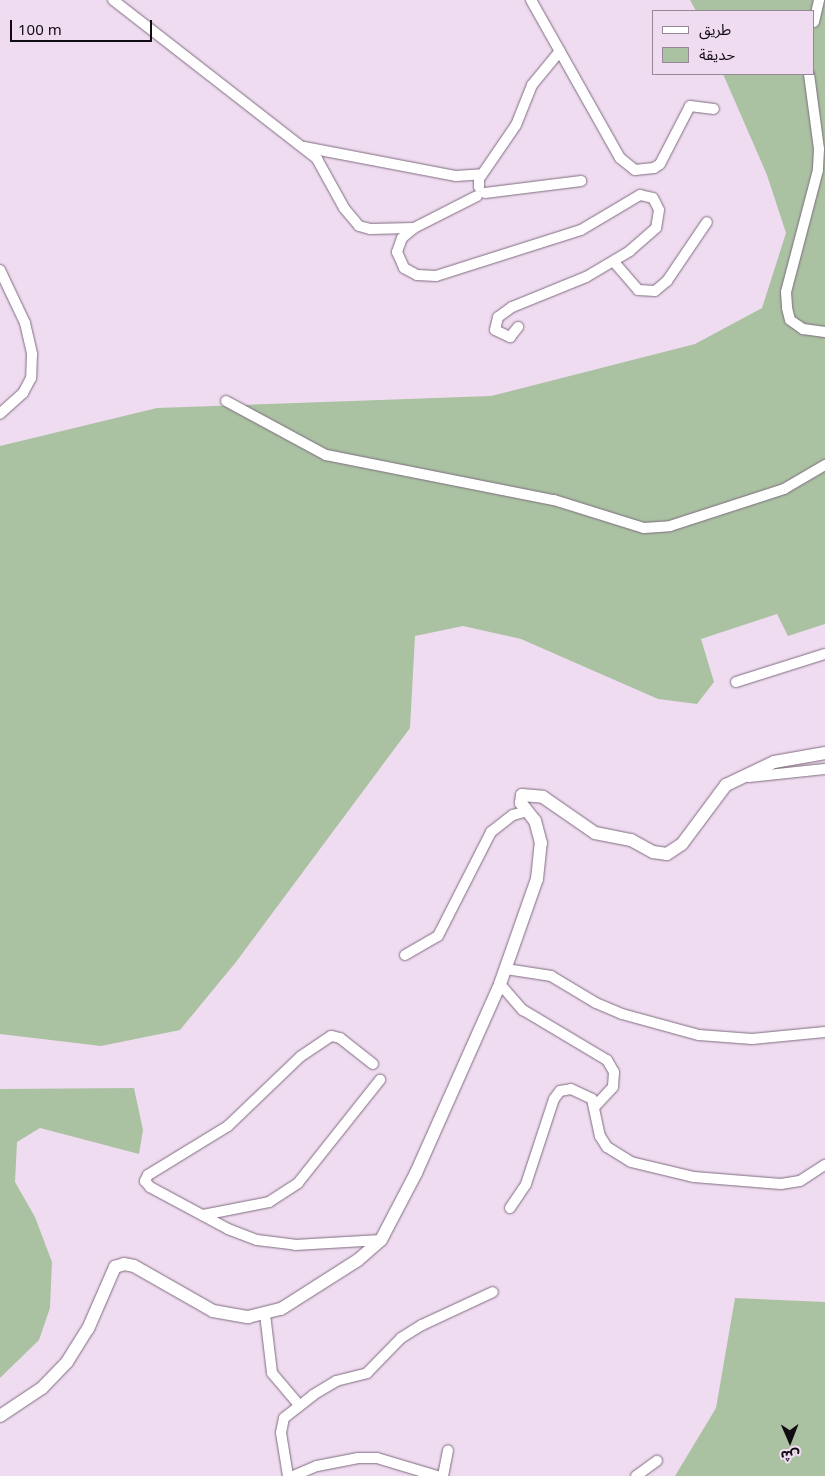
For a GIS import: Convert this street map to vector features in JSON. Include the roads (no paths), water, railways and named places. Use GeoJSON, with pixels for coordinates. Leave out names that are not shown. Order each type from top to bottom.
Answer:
{"type":"FeatureCollection","features":[{"type":"Feature","properties":{"kind":"main road"},"geometry":{"type":"LineString","coordinates":[[0,1416],[42,1388],[67,1362],[88,1329],[115,1267],[124,1264],[145,1270],[213,1311],[248,1317],[281,1309],[351,1265],[381,1240],[416,1174],[500,984],[537,879],[542,852],[539,830],[521,803],[522,795],[543,796],[595,834],[631,840],[653,852],[668,854],[682,844],[710,810],[721,790],[774,762],[825,752]]}},
{"type":"Feature","properties":{"kind":"street"},"geometry":{"type":"LineString","coordinates":[[113,0],[303,147],[324,167],[344,208],[359,226],[370,229],[414,228]]}},
{"type":"Feature","properties":{"kind":"street"},"geometry":{"type":"LineString","coordinates":[[531,0],[620,158],[635,170],[654,168],[660,164],[690,106],[714,109]]}},
{"type":"Feature","properties":{"kind":"street"},"geometry":{"type":"LineString","coordinates":[[815,18],[819,0]]}},
{"type":"Feature","properties":{"kind":"street"},"geometry":{"type":"LineString","coordinates":[[480,192],[482,174],[516,126],[532,85],[560,51]]}},
{"type":"Feature","properties":{"kind":"street"},"geometry":{"type":"LineString","coordinates":[[809,75],[819,149],[818,170],[786,292],[790,320],[803,329],[825,332]]}},
{"type":"Feature","properties":{"kind":"street"},"geometry":{"type":"LineString","coordinates":[[303,147],[456,176],[482,174]]}},
{"type":"Feature","properties":{"kind":"street"},"geometry":{"type":"LineString","coordinates":[[518,327],[510,337],[495,330],[498,317],[512,307],[614,262],[659,224],[659,210],[650,196],[634,197],[581,230],[436,276],[417,275],[399,262],[399,242],[414,228],[480,192],[582,181]]}},
{"type":"Feature","properties":{"kind":"street"},"geometry":{"type":"LineString","coordinates":[[614,262],[638,290],[655,291],[667,281],[707,222]]}},
{"type":"Feature","properties":{"kind":"street"},"geometry":{"type":"LineString","coordinates":[[0,270],[24,323],[32,354],[32,378],[23,393],[0,414]]}},
{"type":"Feature","properties":{"kind":"street"},"geometry":{"type":"LineString","coordinates":[[226,401],[326,455],[341,460],[590,508],[644,528],[670,526],[784,489],[825,465]]}},
{"type":"Feature","properties":{"kind":"street"},"geometry":{"type":"LineString","coordinates":[[736,682],[825,654]]}},
{"type":"Feature","properties":{"kind":"street"},"geometry":{"type":"LineString","coordinates":[[743,777],[825,769]]}},
{"type":"Feature","properties":{"kind":"street"},"geometry":{"type":"LineString","coordinates":[[405,955],[438,936],[492,832],[513,815],[527,811]]}},
{"type":"Feature","properties":{"kind":"street"},"geometry":{"type":"LineString","coordinates":[[506,969],[551,976],[596,1003],[622,1014],[699,1035],[752,1039],[825,1032]]}},
{"type":"Feature","properties":{"kind":"street"},"geometry":{"type":"LineString","coordinates":[[500,984],[523,1010],[607,1060],[614,1072],[614,1087],[595,1106]]}},
{"type":"Feature","properties":{"kind":"street"},"geometry":{"type":"LineString","coordinates":[[373,1064],[340,1038],[331,1036],[300,1057],[228,1126],[145,1177],[150,1186],[243,1236],[274,1243],[381,1240]]}},
{"type":"Feature","properties":{"kind":"street"},"geometry":{"type":"LineString","coordinates":[[203,1215],[269,1202],[293,1187],[322,1156],[336,1132],[380,1080]]}},
{"type":"Feature","properties":{"kind":"street"},"geometry":{"type":"LineString","coordinates":[[510,1208],[526,1184],[554,1099],[560,1091],[578,1090],[589,1096],[595,1106],[600,1136],[607,1147],[631,1162],[663,1171],[781,1184],[800,1182],[825,1165]]}},
{"type":"Feature","properties":{"kind":"street"},"geometry":{"type":"LineString","coordinates":[[288,1476],[282,1425],[299,1405],[336,1381],[367,1373],[401,1338],[422,1325],[493,1292]]}},
{"type":"Feature","properties":{"kind":"street"},"geometry":{"type":"LineString","coordinates":[[265,1314],[272,1372],[284,1391],[299,1405]]}},
{"type":"Feature","properties":{"kind":"street"},"geometry":{"type":"LineString","coordinates":[[443,1476],[448,1450]]}},
{"type":"Feature","properties":{"kind":"street"},"geometry":{"type":"LineString","coordinates":[[293,1476],[317,1466],[358,1458],[377,1458],[437,1476]]}},
{"type":"Feature","properties":{"kind":"street"},"geometry":{"type":"LineString","coordinates":[[636,1476],[657,1461]]}}]}
